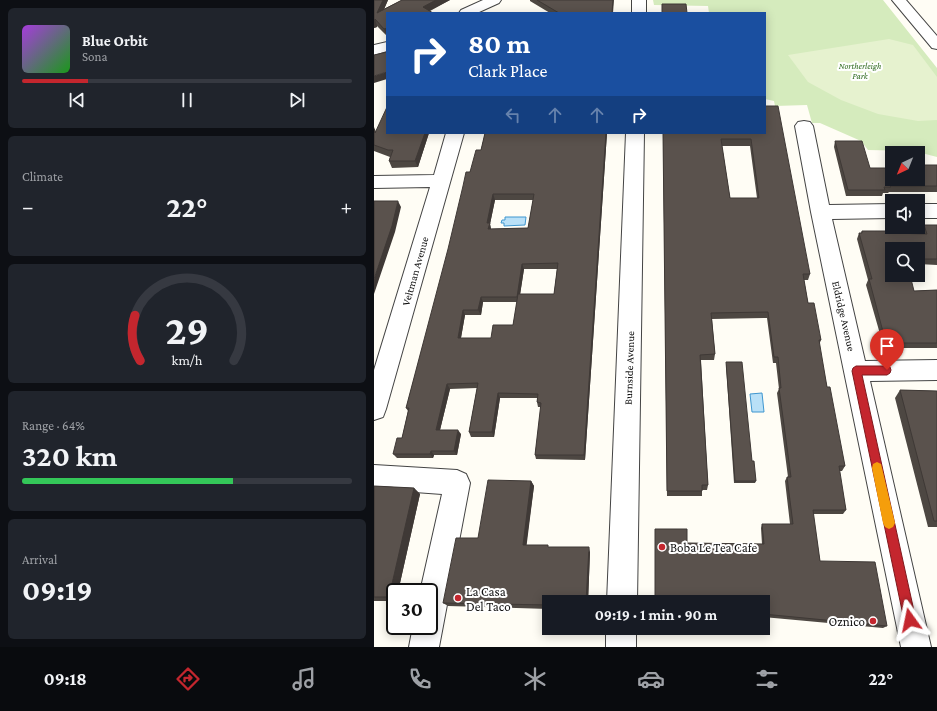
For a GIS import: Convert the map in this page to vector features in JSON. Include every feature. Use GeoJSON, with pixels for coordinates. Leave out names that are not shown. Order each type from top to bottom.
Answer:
{"type":"FeatureCollection","features":[{"type":"Feature","properties":{"kind":"street"},"geometry":{"type":"LineString","coordinates":[[475,11],[494,0]]}},
{"type":"Feature","properties":{"kind":"street"},"geometry":{"type":"LineString","coordinates":[[639,0],[639,12]]}},
{"type":"Feature","properties":{"kind":"street"},"geometry":{"type":"LineString","coordinates":[[899,0],[937,45]]}},
{"type":"Feature","properties":{"kind":"street"},"geometry":{"type":"LineString","coordinates":[[374,50],[386,46]]}},
{"type":"Feature","properties":{"kind":"street","name":"Eldridge Avenue"},"geometry":{"type":"LineString","coordinates":[[804,126],[821,212],[916,647]]}},
{"type":"Feature","properties":{"kind":"street","name":"Veltman Avenue"},"geometry":{"type":"LineString","coordinates":[[374,409],[378,381],[455,134]]}},
{"type":"Feature","properties":{"kind":"street","name":"Burnside Avenue"},"geometry":{"type":"LineString","coordinates":[[622,595],[636,134]]}},
{"type":"Feature","properties":{"kind":"street"},"geometry":{"type":"LineString","coordinates":[[374,182],[441,181]]}},
{"type":"Feature","properties":{"kind":"street"},"geometry":{"type":"LineString","coordinates":[[821,212],[885,211]]}},
{"type":"Feature","properties":{"kind":"street"},"geometry":{"type":"LineString","coordinates":[[925,211],[937,211]]}},
{"type":"Feature","properties":{"kind":"street"},"geometry":{"type":"LineString","coordinates":[[856,371],[937,370]]}},
{"type":"Feature","properties":{"kind":"street"},"geometry":{"type":"LineString","coordinates":[[374,477],[456,483],[436,583]]}},
{"type":"Feature","properties":{"kind":"street"},"geometry":{"type":"LineString","coordinates":[[424,647],[426,635]]}},
{"type":"Feature","properties":{"kind":"street"},"geometry":{"type":"LineString","coordinates":[[621,635],[621,647]]}},
{"type":"Feature","properties":{"kind":"green space","name":"Northerleigh Park"},"geometry":{"type":"Polygon","coordinates":[[[653,0],[883,0],[937,68],[937,157],[925,154],[925,146],[885,146],[885,150],[868,150],[861,141],[820,123],[812,123],[807,105],[775,106],[774,101],[766,99],[766,12],[709,12],[708,6],[654,5],[653,0]]]}},
{"type":"Feature","properties":{"kind":"green space"},"geometry":{"type":"Polygon","coordinates":[[[889,39],[913,45],[937,77],[937,120],[918,121],[878,114],[841,100],[808,82],[788,55],[889,39]]]}},
{"type":"Feature","properties":{"kind":"water"},"geometry":{"type":"Polygon","coordinates":[[[505,217],[526,217],[525,225],[504,226],[504,223],[501,223],[502,220],[505,220],[505,217]]]}},
{"type":"Feature","properties":{"kind":"water"},"geometry":{"type":"Polygon","coordinates":[[[762,393],[764,412],[752,412],[750,394],[762,393]]]}},
{"type":"Feature","properties":{"kind":"building"},"geometry":{"type":"Polygon","coordinates":[[[374,0],[383,0],[377,13],[402,0],[436,0],[423,7],[431,12],[386,12],[386,28],[384,29],[375,19],[374,21],[374,0]]]}},
{"type":"Feature","properties":{"kind":"building"},"geometry":{"type":"Polygon","coordinates":[[[537,0],[613,0],[612,12],[557,12],[537,0]]]}},
{"type":"Feature","properties":{"kind":"building"},"geometry":{"type":"Polygon","coordinates":[[[662,4],[686,4],[687,12],[662,12],[662,4]]]}},
{"type":"Feature","properties":{"kind":"building"},"geometry":{"type":"Polygon","coordinates":[[[386,52],[386,72],[374,76],[374,55],[386,52]]]}},
{"type":"Feature","properties":{"kind":"building"},"geometry":{"type":"Polygon","coordinates":[[[766,106],[778,106],[810,274],[803,274],[808,303],[814,303],[821,340],[819,340],[827,387],[830,387],[845,466],[839,466],[846,510],[813,510],[820,561],[875,562],[887,626],[770,615],[770,595],[655,595],[655,529],[687,529],[687,543],[764,544],[762,524],[793,524],[787,477],[791,477],[779,388],[781,388],[778,357],[774,357],[768,312],[711,313],[715,354],[700,355],[708,485],[702,485],[702,491],[667,491],[663,134],[766,134],[766,106]],[[721,139],[730,198],[759,198],[751,139],[721,139]]]}},
{"type":"Feature","properties":{"kind":"building"},"geometry":{"type":"Polygon","coordinates":[[[386,109],[386,134],[425,134],[415,161],[389,161],[393,150],[388,150],[374,145],[374,129],[375,133],[386,109]]]}},
{"type":"Feature","properties":{"kind":"building"},"geometry":{"type":"Polygon","coordinates":[[[485,134],[606,134],[584,455],[535,455],[541,403],[537,402],[538,394],[498,393],[492,432],[469,432],[478,383],[447,384],[436,430],[458,430],[454,451],[431,451],[430,454],[393,454],[397,438],[402,438],[409,408],[406,408],[448,249],[466,172],[470,172],[476,150],[481,150],[485,134]],[[493,194],[487,223],[490,223],[488,229],[528,228],[534,194],[493,194]],[[558,263],[522,264],[517,297],[481,297],[478,310],[463,310],[458,338],[491,338],[493,325],[513,325],[518,294],[554,294],[558,263]]]}},
{"type":"Feature","properties":{"kind":"building"},"geometry":{"type":"Polygon","coordinates":[[[835,141],[862,141],[870,168],[885,168],[885,186],[891,187],[884,187],[885,190],[848,190],[835,141]]]}},
{"type":"Feature","properties":{"kind":"building"},"geometry":{"type":"Polygon","coordinates":[[[925,165],[937,165],[937,186],[925,186],[925,165]]]}},
{"type":"Feature","properties":{"kind":"building"},"geometry":{"type":"Polygon","coordinates":[[[374,201],[398,201],[392,226],[374,279],[374,201]]]}},
{"type":"Feature","properties":{"kind":"building"},"geometry":{"type":"Polygon","coordinates":[[[925,225],[937,225],[937,259],[925,259],[925,242],[885,242],[885,282],[912,282],[914,291],[937,290],[937,343],[886,343],[869,279],[872,279],[859,233],[862,233],[862,231],[885,231],[885,234],[927,234],[925,225]]]}},
{"type":"Feature","properties":{"kind":"building"},"geometry":{"type":"Polygon","coordinates":[[[726,362],[742,362],[752,461],[754,461],[756,481],[735,481],[726,362]]]}},
{"type":"Feature","properties":{"kind":"building"},"geometry":{"type":"Polygon","coordinates":[[[900,390],[937,391],[937,521],[934,521],[900,390]]]}},
{"type":"Feature","properties":{"kind":"building"},"geometry":{"type":"Polygon","coordinates":[[[488,480],[531,481],[523,545],[548,545],[548,547],[589,547],[586,595],[542,595],[542,605],[443,603],[456,538],[478,538],[488,480]]]}},
{"type":"Feature","properties":{"kind":"building"},"geometry":{"type":"Polygon","coordinates":[[[374,486],[414,488],[392,583],[386,583],[386,597],[374,597],[374,486]]]}},
{"type":"Feature","properties":{"kind":"slow traffic"},"geometry":{"type":"LineString","coordinates":[[877,468],[889,523]]}},
{"type":"Feature","properties":{"kind":"place","name":"Boba Le Tea Cafe"},"geometry":{"type":"Point","coordinates":[662,547]}},
{"type":"Feature","properties":{"kind":"place","name":"La Casa Del Taco"},"geometry":{"type":"Point","coordinates":[458,598]}},
{"type":"Feature","properties":{"kind":"place","name":"Oznico"},"geometry":{"type":"Point","coordinates":[873,621]}},
{"type":"Feature","properties":{"kind":"route"},"geometry":{"type":"LineString","coordinates":[[887,370],[856,371],[910,620]]}}]}
